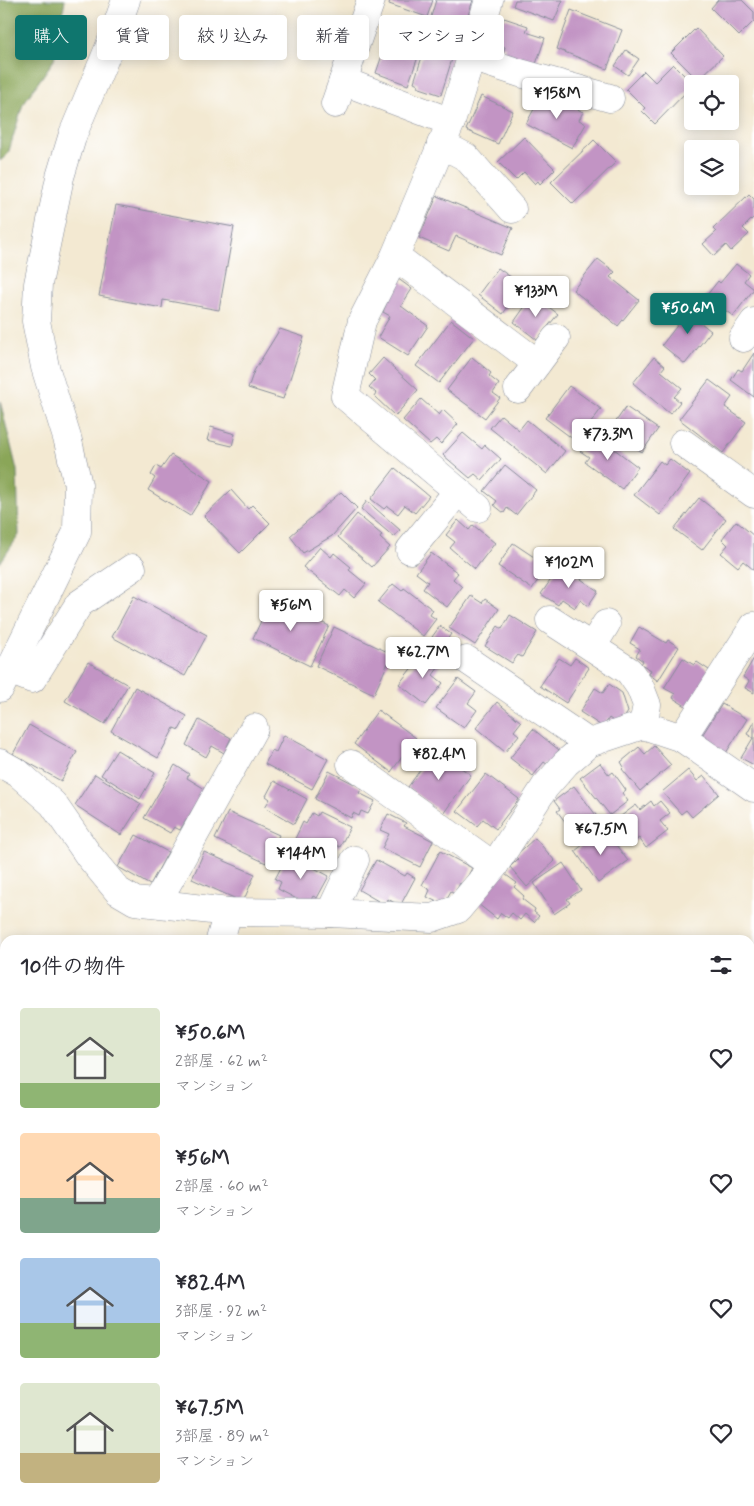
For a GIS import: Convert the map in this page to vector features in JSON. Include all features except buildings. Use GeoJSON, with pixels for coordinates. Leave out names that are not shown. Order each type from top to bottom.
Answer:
{"type":"FeatureCollection","features":[{"type":"Feature","properties":{"kind":"street"},"geometry":{"type":"LineString","coordinates":[[126,0],[109,48],[73,134],[60,177],[38,284],[36,321],[45,367],[68,441],[78,485],[77,532],[5,679],[32,679],[79,604],[132,568]]}},
{"type":"Feature","properties":{"kind":"street"},"geometry":{"type":"LineString","coordinates":[[371,0],[339,93],[446,133],[512,209]]}},
{"type":"Feature","properties":{"kind":"street"},"geometry":{"type":"LineString","coordinates":[[484,15],[489,0]]}},
{"type":"Feature","properties":{"kind":"street"},"geometry":{"type":"LineString","coordinates":[[410,550],[468,499],[345,396],[362,321],[395,256],[446,133],[470,60]]}},
{"type":"Feature","properties":{"kind":"street"},"geometry":{"type":"LineString","coordinates":[[480,60],[610,98]]}},
{"type":"Feature","properties":{"kind":"street"},"geometry":{"type":"LineString","coordinates":[[395,256],[537,363]]}},
{"type":"Feature","properties":{"kind":"street"},"geometry":{"type":"LineString","coordinates":[[518,388],[556,338]]}},
{"type":"Feature","properties":{"kind":"street"},"geometry":{"type":"LineString","coordinates":[[683,442],[754,494]]}},
{"type":"Feature","properties":{"kind":"street"},"geometry":{"type":"LineString","coordinates":[[550,620],[629,671],[640,687],[646,705],[644,725]]}},
{"type":"Feature","properties":{"kind":"street"},"geometry":{"type":"LineString","coordinates":[[592,647],[606,624]]}},
{"type":"Feature","properties":{"kind":"street"},"geometry":{"type":"LineString","coordinates":[[682,738],[754,626]]}},
{"type":"Feature","properties":{"kind":"street"},"geometry":{"type":"LineString","coordinates":[[468,660],[589,743]]}},
{"type":"Feature","properties":{"kind":"street"},"geometry":{"type":"LineString","coordinates":[[0,763],[18,772],[53,804],[89,856],[118,891],[135,901],[157,902],[228,912],[330,913],[432,918],[458,909],[494,866],[545,787],[566,763],[589,743],[644,725],[682,738],[754,788]]}},
{"type":"Feature","properties":{"kind":"street"},"geometry":{"type":"LineString","coordinates":[[157,902],[254,728]]}},
{"type":"Feature","properties":{"kind":"street"},"geometry":{"type":"LineString","coordinates":[[351,764],[494,866]]}},
{"type":"Feature","properties":{"kind":"street"},"geometry":{"type":"LineString","coordinates":[[330,913],[355,860]]}},
{"type":"Feature","properties":{"kind":"street"},"geometry":{"type":"LineString","coordinates":[[221,935],[228,912]]}},
{"type":"Feature","properties":{"kind":"green space"},"geometry":{"type":"Polygon","coordinates":[[[0,0],[65,0],[62,15],[15,15],[15,60],[54,60],[23,104],[8,154],[0,161],[0,0]]]}},
{"type":"Feature","properties":{"kind":"green space"},"geometry":{"type":"Polygon","coordinates":[[[0,401],[17,470],[19,535],[0,563],[0,401]]]}}]}
